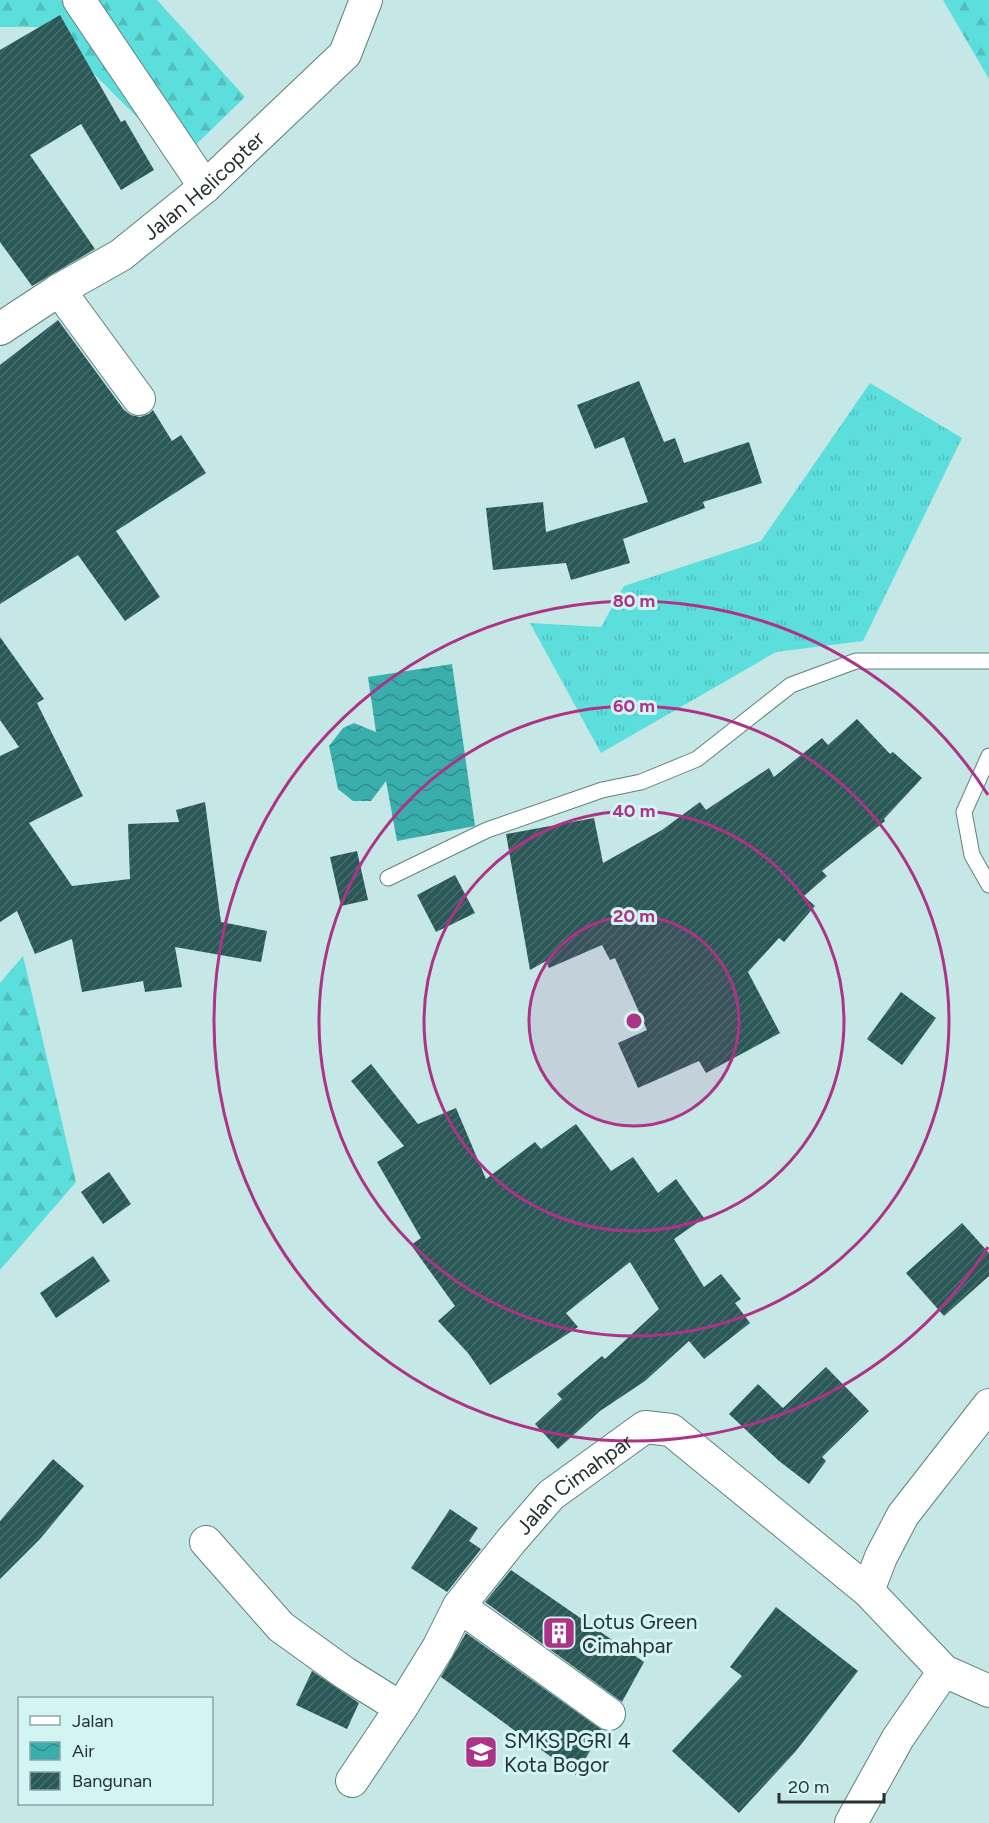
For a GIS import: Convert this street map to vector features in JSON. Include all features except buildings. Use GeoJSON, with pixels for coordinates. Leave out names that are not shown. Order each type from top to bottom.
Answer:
{"type":"FeatureCollection","features":[{"type":"Feature","properties":{"kind":"street"},"geometry":{"type":"LineString","coordinates":[[79,0],[205,187]]}},
{"type":"Feature","properties":{"kind":"street","name":"Jalan Helicopter"},"geometry":{"type":"LineString","coordinates":[[0,329],[59,290],[121,255],[205,187],[345,54],[366,0]]}},
{"type":"Feature","properties":{"kind":"street"},"geometry":{"type":"LineString","coordinates":[[59,290],[139,399]]}},
{"type":"Feature","properties":{"kind":"street"},"geometry":{"type":"LineString","coordinates":[[868,1590],[881,1557],[903,1515],[989,1405]]}},
{"type":"Feature","properties":{"kind":"street","name":"Jalan Cimahpar"},"geometry":{"type":"LineString","coordinates":[[352,1781],[438,1648],[459,1606],[551,1495],[645,1427],[671,1430],[868,1590],[944,1671]]}},
{"type":"Feature","properties":{"kind":"street"},"geometry":{"type":"LineString","coordinates":[[206,1542],[281,1627],[345,1673],[401,1708]]}},
{"type":"Feature","properties":{"kind":"street"},"geometry":{"type":"LineString","coordinates":[[459,1606],[609,1714]]}},
{"type":"Feature","properties":{"kind":"street"},"geometry":{"type":"LineString","coordinates":[[852,1823],[898,1738],[944,1671],[989,1691]]}},
{"type":"Feature","properties":{"kind":"lane"},"geometry":{"type":"LineString","coordinates":[[388,878],[488,830],[602,790],[640,782],[697,759],[791,685],[856,661],[989,661]]}},
{"type":"Feature","properties":{"kind":"lane"},"geometry":{"type":"LineString","coordinates":[[989,756],[964,812],[972,855],[989,885]]}},
{"type":"Feature","properties":{"kind":"green space"},"geometry":{"type":"Polygon","coordinates":[[[0,0],[157,0],[245,97],[180,160],[47,27],[0,27],[0,0]]]}},
{"type":"Feature","properties":{"kind":"green space"},"geometry":{"type":"Polygon","coordinates":[[[943,0],[989,0],[989,79],[943,0]]]}},
{"type":"Feature","properties":{"kind":"green space"},"geometry":{"type":"Polygon","coordinates":[[[870,383],[962,438],[863,641],[776,652],[601,753],[530,623],[601,627],[624,586],[761,541],[870,383]]]}},
{"type":"Feature","properties":{"kind":"green space"},"geometry":{"type":"Polygon","coordinates":[[[23,956],[76,1182],[0,1270],[0,983],[23,956]]]}},
{"type":"Feature","properties":{"kind":"water"},"geometry":{"type":"Polygon","coordinates":[[[452,664],[475,826],[397,841],[386,781],[371,801],[353,801],[338,789],[329,746],[343,728],[354,723],[376,732],[368,677],[452,664]]]}},
{"type":"Feature","properties":{"kind":"place","name":"Lotus Green Cimahpar"},"geometry":{"type":"Point","coordinates":[559,1633]}},
{"type":"Feature","properties":{"kind":"place","name":"SMKS PGRI 4 Kota Bogor"},"geometry":{"type":"Point","coordinates":[481,1752]}}]}
